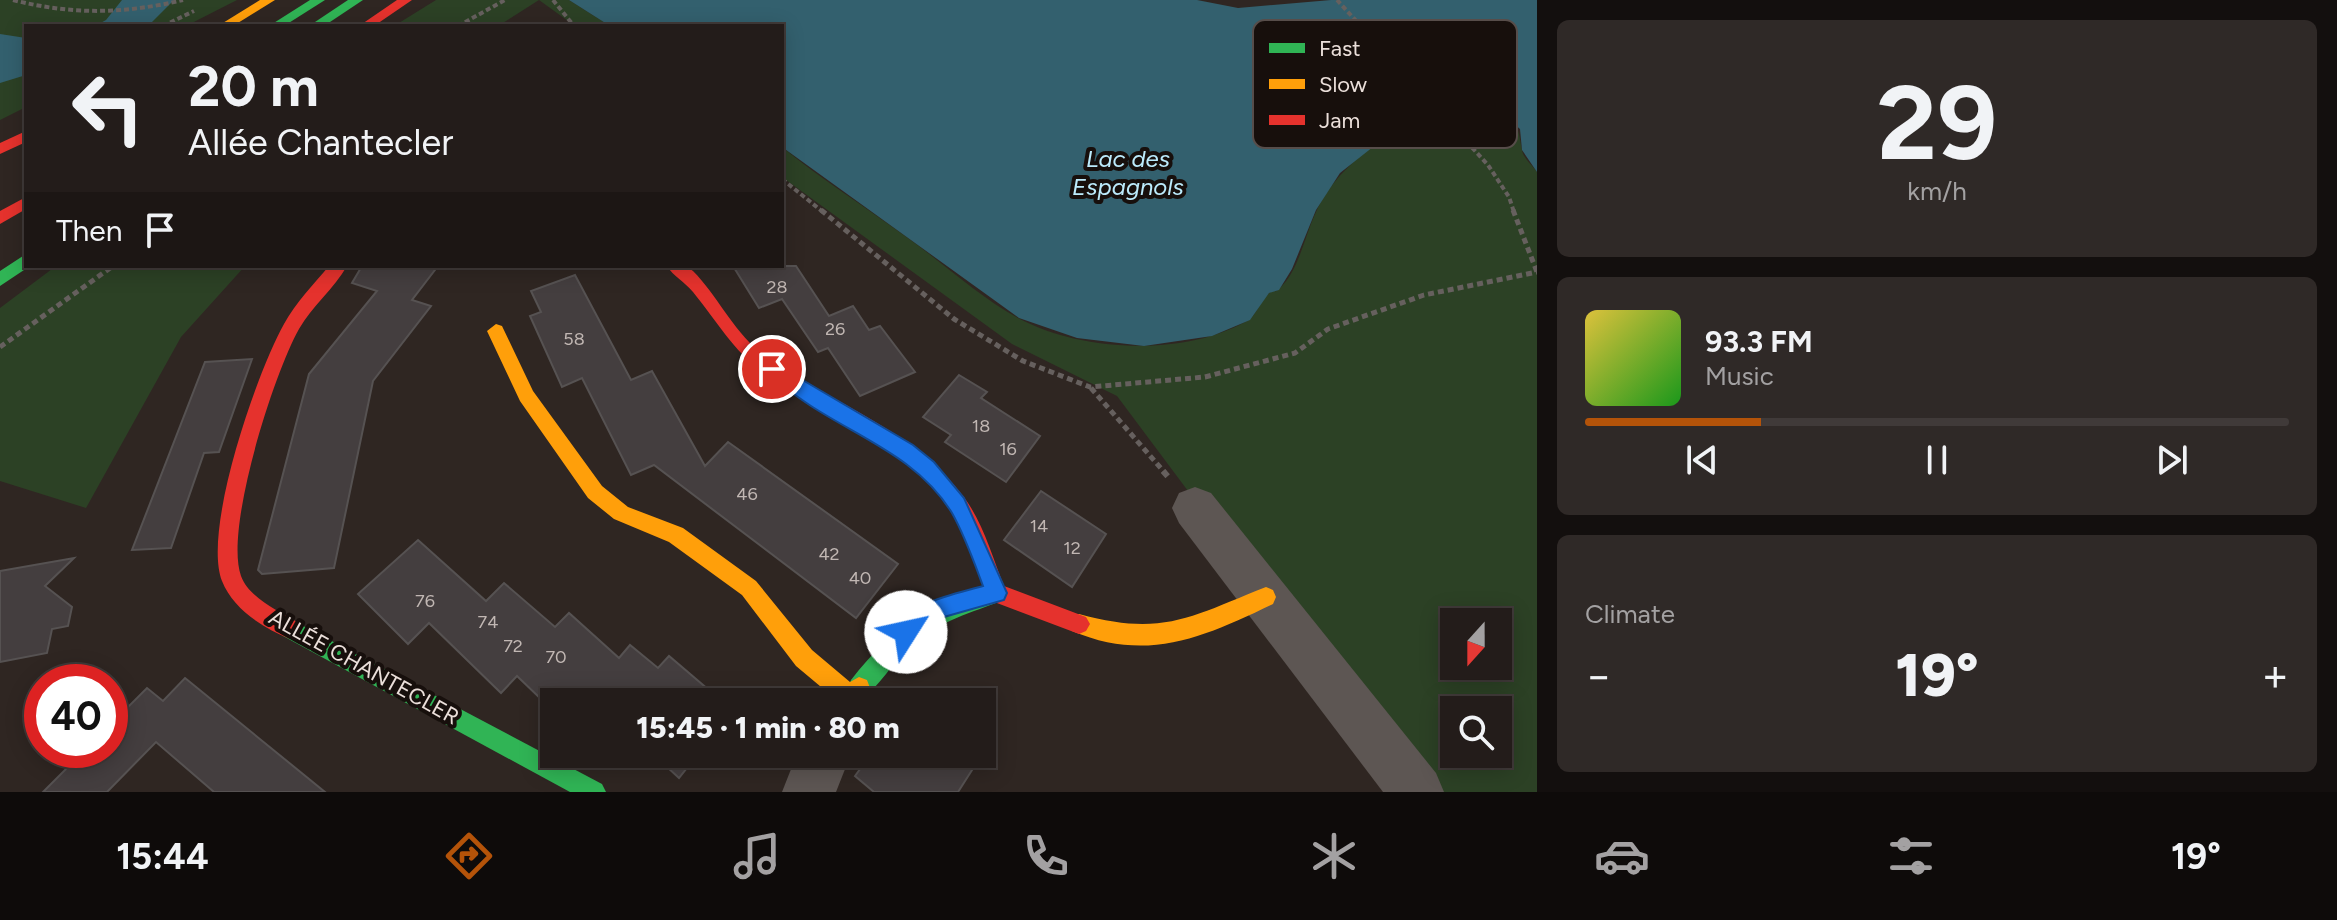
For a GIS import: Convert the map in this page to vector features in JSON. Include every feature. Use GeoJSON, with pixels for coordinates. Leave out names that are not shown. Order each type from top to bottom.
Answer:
{"type":"FeatureCollection","features":[{"type":"Feature","properties":{"kind":"main road"},"geometry":{"type":"LineString","coordinates":[[227,24],[269,0]]}},
{"type":"Feature","properties":{"kind":"main road"},"geometry":{"type":"LineString","coordinates":[[278,24],[319,0]]}},
{"type":"Feature","properties":{"kind":"main road"},"geometry":{"type":"LineString","coordinates":[[318,24],[357,0]]}},
{"type":"Feature","properties":{"kind":"main road"},"geometry":{"type":"LineString","coordinates":[[368,24],[406,0]]}},
{"type":"Feature","properties":{"kind":"main road"},"geometry":{"type":"LineString","coordinates":[[0,149],[24,137]]}},
{"type":"Feature","properties":{"kind":"main road"},"geometry":{"type":"LineString","coordinates":[[0,218],[24,203]]}},
{"type":"Feature","properties":{"kind":"main road"},"geometry":{"type":"LineString","coordinates":[[0,280],[24,262]]}},
{"type":"Feature","properties":{"kind":"main road","name":"ALLÉE CHANTECLER"},"geometry":{"type":"LineString","coordinates":[[337,268],[293,325],[272,372],[229,520],[226,558],[231,578],[257,607],[316,644],[594,792]]}},
{"type":"Feature","properties":{"kind":"main road"},"geometry":{"type":"LineString","coordinates":[[678,268],[693,277],[722,322],[751,353],[806,393],[906,451],[927,468],[957,504],[996,593]]}},
{"type":"Feature","properties":{"kind":"main road"},"geometry":{"type":"LineString","coordinates":[[496,331],[526,396],[595,492],[621,513],[676,535],[749,588],[804,658],[837,688]]}},
{"type":"Feature","properties":{"kind":"main road"},"geometry":{"type":"LineString","coordinates":[[859,688],[893,643],[919,620],[939,609],[996,593],[1104,630],[1157,638],[1194,630],[1266,597]]}},
{"type":"Feature","properties":{"kind":"street"},"geometry":{"type":"LineString","coordinates":[[1195,508],[1417,792]]}},
{"type":"Feature","properties":{"kind":"street"},"geometry":{"type":"LineString","coordinates":[[809,792],[818,768]]}},
{"type":"Feature","properties":{"kind":"path"},"geometry":{"type":"LineString","coordinates":[[13,0],[52,11],[107,14],[181,1]]}},
{"type":"Feature","properties":{"kind":"path"},"geometry":{"type":"LineString","coordinates":[[462,24],[505,0]]}},
{"type":"Feature","properties":{"kind":"path"},"geometry":{"type":"LineString","coordinates":[[553,0],[572,24]]}},
{"type":"Feature","properties":{"kind":"path"},"geometry":{"type":"LineString","coordinates":[[1337,0],[1355,20]]}},
{"type":"Feature","properties":{"kind":"path"},"geometry":{"type":"LineString","coordinates":[[784,181],[954,319],[1023,361],[1090,387],[1220,373],[1295,353],[1328,329],[1424,295],[1537,272],[1524,246],[1509,197],[1488,165],[1472,148]]}},
{"type":"Feature","properties":{"kind":"path"},"geometry":{"type":"LineString","coordinates":[[0,347],[110,268]]}},
{"type":"Feature","properties":{"kind":"path"},"geometry":{"type":"LineString","coordinates":[[1090,387],[1195,508]]}},
{"type":"Feature","properties":{"kind":"green space"},"geometry":{"type":"Polygon","coordinates":[[[0,0],[237,0],[190,24],[24,24],[24,108],[0,120],[0,0]]]}},
{"type":"Feature","properties":{"kind":"green space"},"geometry":{"type":"Polygon","coordinates":[[[436,0],[539,0],[501,24],[397,24],[436,0]]]}},
{"type":"Feature","properties":{"kind":"green space"},"geometry":{"type":"Polygon","coordinates":[[[539,0],[569,0],[607,24],[572,24],[539,0]]]}},
{"type":"Feature","properties":{"kind":"green space"},"geometry":{"type":"Polygon","coordinates":[[[1517,127],[1524,156],[1537,172],[1537,792],[1413,792],[1117,396],[1012,344],[784,178],[784,149],[989,300],[1018,318],[1071,338],[1132,346],[1193,340],[1221,333],[1247,321],[1266,296],[1287,281],[1316,212],[1345,170],[1372,148],[1517,148],[1517,127]]]}},
{"type":"Feature","properties":{"kind":"green space"},"geometry":{"type":"Polygon","coordinates":[[[53,268],[243,268],[181,337],[86,508],[0,481],[0,308],[53,268]]]}},
{"type":"Feature","properties":{"kind":"water"},"geometry":{"type":"Polygon","coordinates":[[[122,0],[174,0],[150,24],[99,24],[106,20],[122,0]]]}},
{"type":"Feature","properties":{"kind":"water","name":"Lac des Espagnols"},"geometry":{"type":"Polygon","coordinates":[[[569,0],[1197,0],[1238,8],[1331,0],[1537,0],[1537,172],[1522,150],[1517,126],[1517,20],[1253,20],[1253,148],[1372,148],[1340,173],[1316,210],[1292,269],[1279,290],[1269,293],[1250,320],[1212,336],[1144,346],[1077,338],[1019,318],[784,148],[784,24],[607,24],[569,0]]]}},
{"type":"Feature","properties":{"kind":"water"},"geometry":{"type":"Polygon","coordinates":[[[0,34],[24,38],[24,76],[0,83],[0,34]]]}},
{"type":"Feature","properties":{"kind":"building"},"geometry":{"type":"Polygon","coordinates":[[[796,266],[829,316],[853,306],[869,330],[880,326],[915,372],[860,396],[828,348],[818,352],[782,299],[759,308],[734,268],[796,266]]]}},
{"type":"Feature","properties":{"kind":"building"},"geometry":{"type":"Polygon","coordinates":[[[361,268],[436,268],[412,300],[431,306],[373,381],[334,568],[262,574],[258,570],[309,374],[377,291],[352,283],[361,268]]]}},
{"type":"Feature","properties":{"kind":"building"},"geometry":{"type":"Polygon","coordinates":[[[575,275],[631,380],[652,371],[705,466],[728,442],[898,564],[856,618],[654,465],[631,475],[582,378],[562,387],[530,316],[541,312],[531,291],[575,275]]]}},
{"type":"Feature","properties":{"kind":"building"},"geometry":{"type":"Polygon","coordinates":[[[252,359],[219,452],[204,453],[171,548],[132,550],[205,362],[252,359]]]}},
{"type":"Feature","properties":{"kind":"building"},"geometry":{"type":"Polygon","coordinates":[[[959,375],[987,392],[981,398],[1040,436],[1006,482],[945,442],[951,435],[923,417],[959,375]]]}},
{"type":"Feature","properties":{"kind":"building"},"geometry":{"type":"Polygon","coordinates":[[[1041,491],[1106,534],[1072,587],[1004,540],[1041,491]]]}},
{"type":"Feature","properties":{"kind":"building"},"geometry":{"type":"Polygon","coordinates":[[[418,540],[486,601],[504,583],[555,627],[569,613],[619,658],[630,645],[658,668],[669,656],[707,688],[540,688],[540,698],[517,676],[501,693],[429,623],[408,644],[358,594],[418,540]]]}},
{"type":"Feature","properties":{"kind":"building"},"geometry":{"type":"Polygon","coordinates":[[[74,558],[45,586],[72,607],[68,626],[52,629],[47,653],[0,662],[0,571],[74,558]]]}},
{"type":"Feature","properties":{"kind":"building"},"geometry":{"type":"Polygon","coordinates":[[[185,678],[325,792],[214,792],[156,742],[107,792],[43,792],[67,768],[128,768],[128,707],[147,688],[163,701],[185,678]]]}},
{"type":"Feature","properties":{"kind":"building"},"geometry":{"type":"Polygon","coordinates":[[[668,768],[687,768],[679,778],[668,768]]]}},
{"type":"Feature","properties":{"kind":"building"},"geometry":{"type":"Polygon","coordinates":[[[861,768],[973,768],[958,792],[874,792],[855,776],[861,768]]]}},
{"type":"Feature","properties":{"kind":"traffic: fast"},"geometry":{"type":"LineString","coordinates":[[278,24],[319,0]]}},
{"type":"Feature","properties":{"kind":"traffic: fast"},"geometry":{"type":"LineString","coordinates":[[318,24],[357,0]]}},
{"type":"Feature","properties":{"kind":"traffic: fast"},"geometry":{"type":"LineString","coordinates":[[0,280],[24,262]]}},
{"type":"Feature","properties":{"kind":"traffic: fast"},"geometry":{"type":"LineString","coordinates":[[859,688],[888,652],[918,627],[934,616],[996,593]]}},
{"type":"Feature","properties":{"kind":"traffic: fast"},"geometry":{"type":"LineString","coordinates":[[290,629],[594,792]]}},
{"type":"Feature","properties":{"kind":"traffic: slow"},"geometry":{"type":"LineString","coordinates":[[227,24],[269,0]]}},
{"type":"Feature","properties":{"kind":"traffic: slow"},"geometry":{"type":"LineString","coordinates":[[496,331],[526,396],[595,492],[621,513],[676,535],[749,588],[804,658],[839,688]]}},
{"type":"Feature","properties":{"kind":"traffic: slow"},"geometry":{"type":"LineString","coordinates":[[1079,624],[1132,636],[1176,633],[1218,619],[1266,597]]}},
{"type":"Feature","properties":{"kind":"traffic: jam"},"geometry":{"type":"LineString","coordinates":[[368,24],[406,0]]}},
{"type":"Feature","properties":{"kind":"traffic: jam"},"geometry":{"type":"LineString","coordinates":[[0,149],[24,137]]}},
{"type":"Feature","properties":{"kind":"traffic: jam"},"geometry":{"type":"LineString","coordinates":[[0,218],[24,203]]}},
{"type":"Feature","properties":{"kind":"traffic: jam"},"geometry":{"type":"LineString","coordinates":[[290,629],[256,608],[235,586],[228,555],[230,525],[246,452],[280,350],[301,312],[337,268]]}},
{"type":"Feature","properties":{"kind":"traffic: jam"},"geometry":{"type":"LineString","coordinates":[[678,268],[697,285],[730,332],[750,353],[803,390],[887,439],[936,478],[957,503],[969,524],[996,593],[1079,624]]}},
{"type":"Feature","properties":{"kind":"route"},"geometry":{"type":"LineString","coordinates":[[772,369],[818,401],[906,451],[927,468],[957,504],[974,536],[996,593],[939,609],[919,620],[906,632]]}}]}
